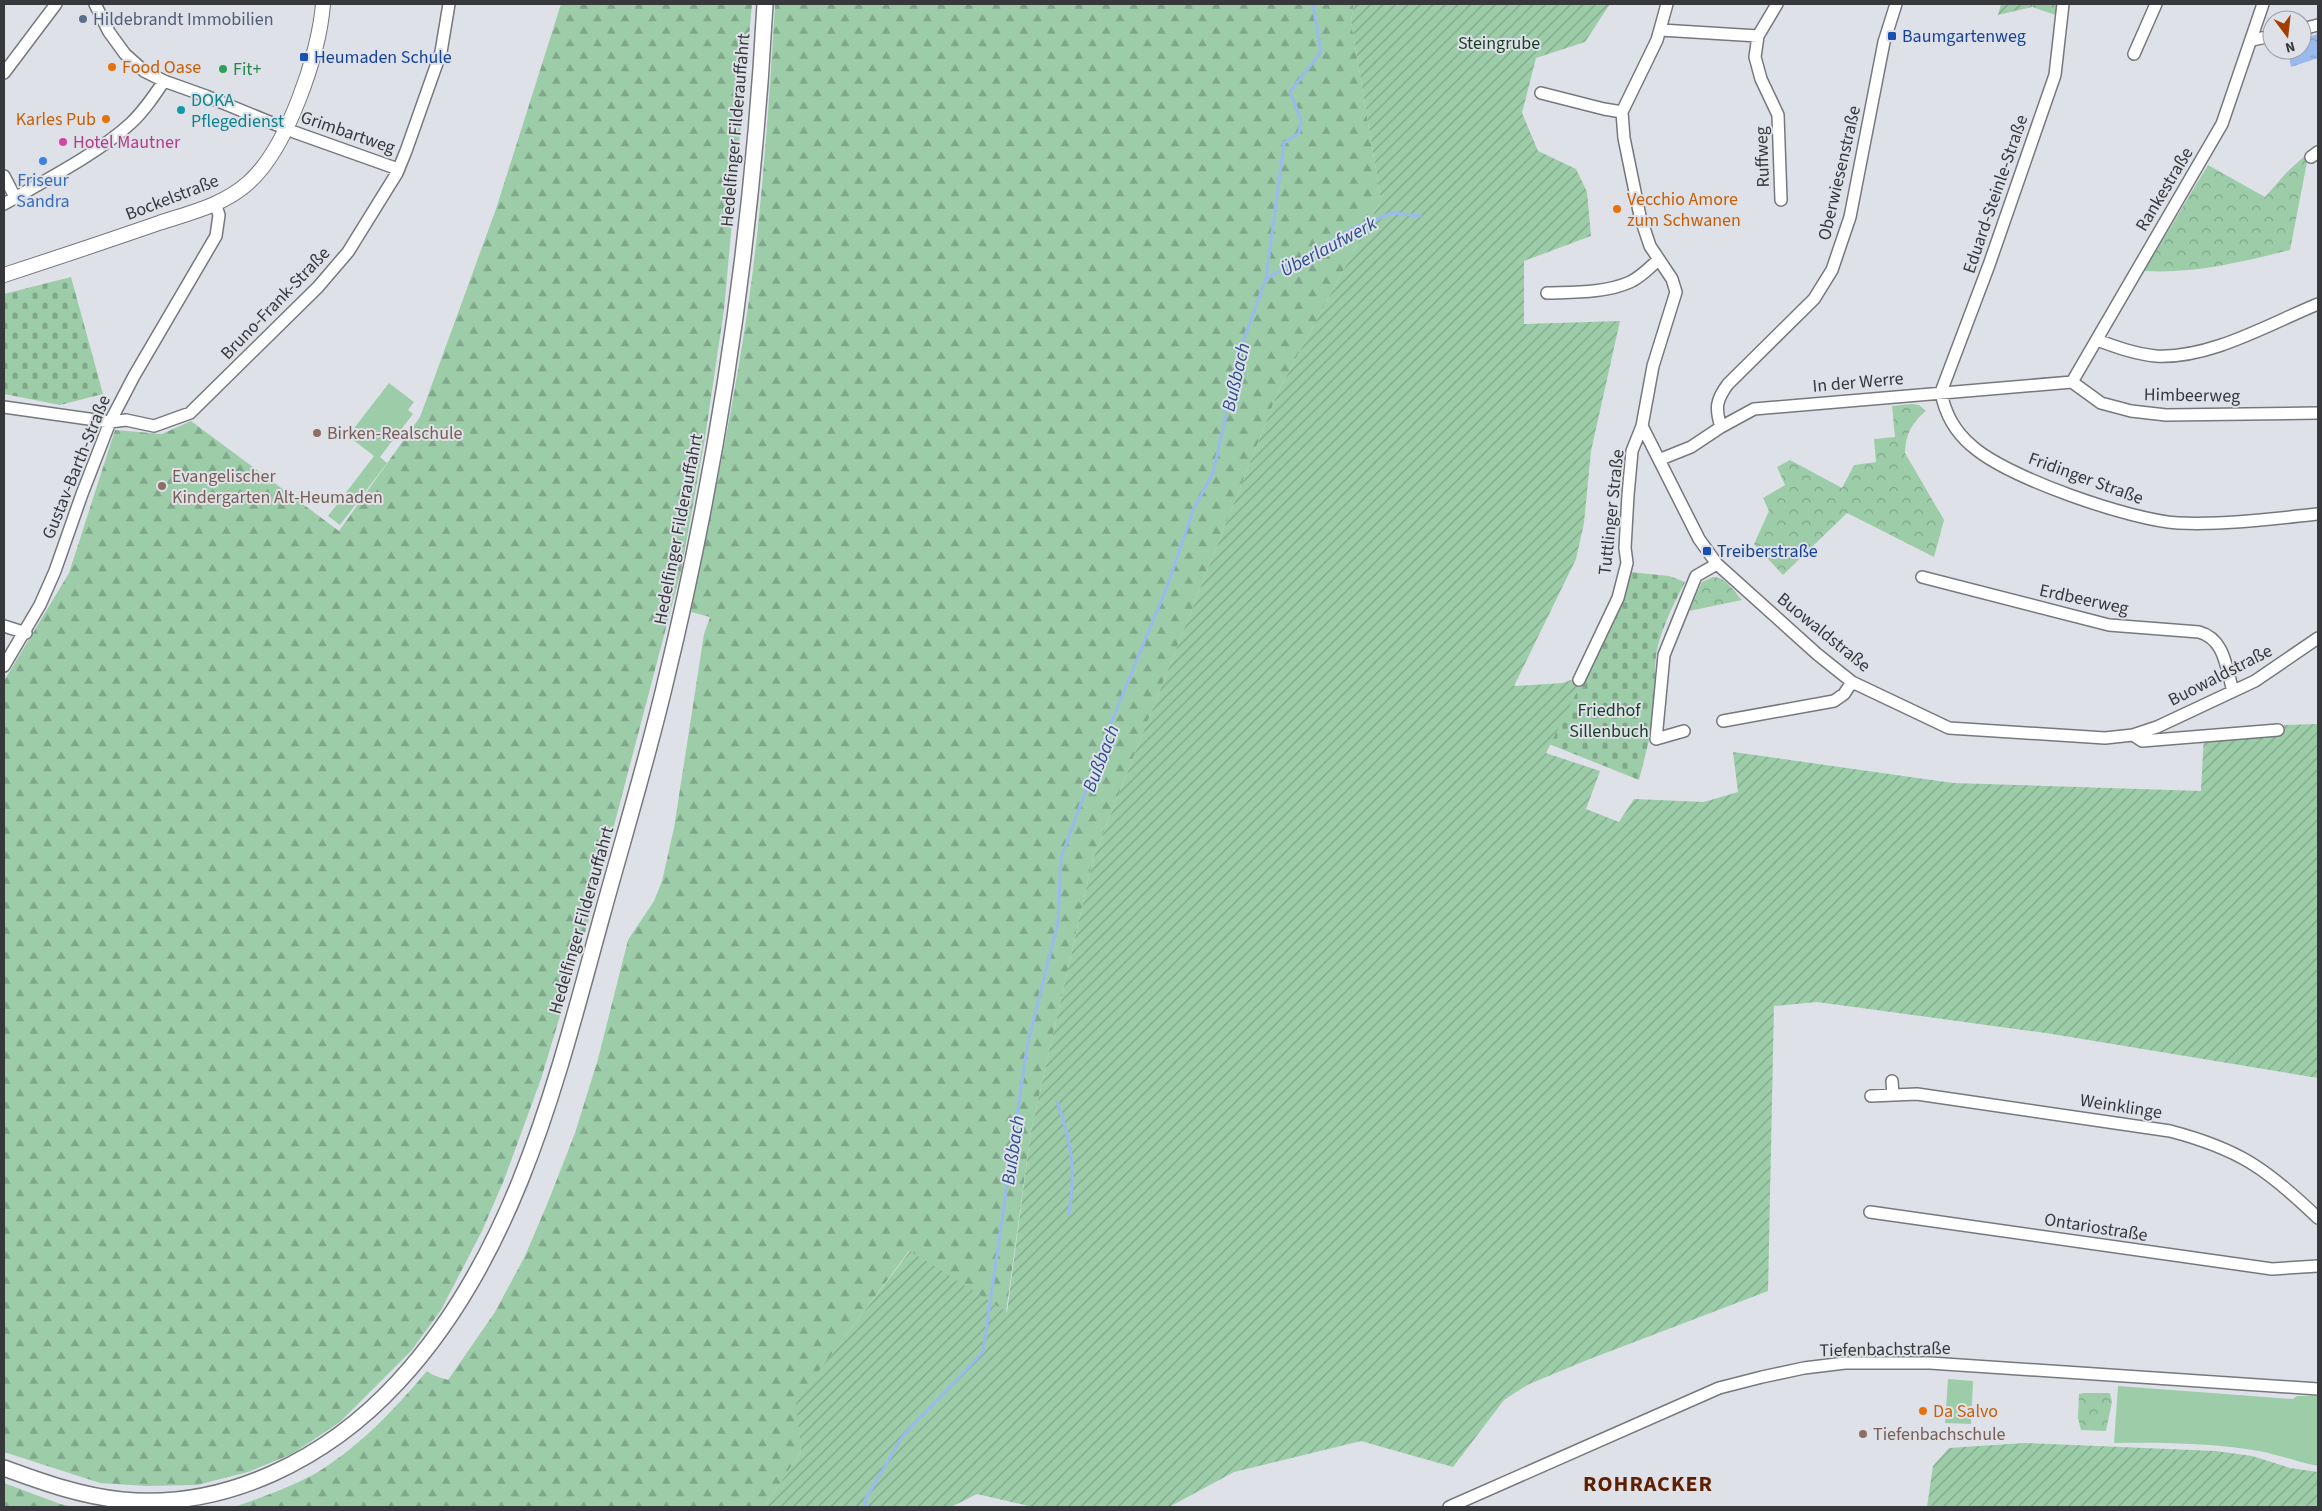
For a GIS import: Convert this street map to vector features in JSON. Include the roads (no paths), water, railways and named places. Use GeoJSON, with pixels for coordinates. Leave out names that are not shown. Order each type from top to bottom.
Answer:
{"type":"FeatureCollection","features":[{"type":"Feature","properties":{"kind":"main road","name":"Hedelfinger Filderauffahrt"},"geometry":{"type":"LineString","coordinates":[[4,1468],[57,1487],[90,1495],[148,1502],[207,1495],[240,1486],[298,1462],[348,1429],[398,1382],[423,1353],[451,1312],[492,1241],[522,1176],[556,1078],[651,741],[678,626],[713,453],[734,318],[754,153],[765,4]]}},
{"type":"Feature","properties":{"kind":"street"},"geometry":{"type":"LineString","coordinates":[[4,73],[56,4]]}},
{"type":"Feature","properties":{"kind":"street","name":"Grimbartweg"},"geometry":{"type":"LineString","coordinates":[[95,4],[109,32],[124,54],[144,71],[164,81],[206,96],[285,129],[398,169]]}},
{"type":"Feature","properties":{"kind":"street","name":"Bockelstraße"},"geometry":{"type":"LineString","coordinates":[[4,275],[78,252],[216,203],[242,188],[260,171],[285,129],[309,70],[318,38],[323,4]]}},
{"type":"Feature","properties":{"kind":"street","name":"Bruno-Frank-Straße"},"geometry":{"type":"LineString","coordinates":[[4,407],[110,422],[126,420],[154,426],[190,413],[318,287],[348,252],[398,169],[441,52],[449,4]]}},
{"type":"Feature","properties":{"kind":"street","name":"Tuttlinger Straße"},"geometry":{"type":"LineString","coordinates":[[1579,680],[1618,598],[1627,564],[1625,548],[1632,450],[1642,426],[1653,366],[1676,292],[1672,279],[1650,246],[1640,216],[1624,138],[1622,112],[1661,30],[1667,4]]}},
{"type":"Feature","properties":{"kind":"street","name":"Ruffweg"},"geometry":{"type":"LineString","coordinates":[[1777,4],[1758,36],[1755,57],[1761,79],[1778,115],[1781,200]]}},
{"type":"Feature","properties":{"kind":"street","name":"Oberwiesenstraße"},"geometry":{"type":"LineString","coordinates":[[1721,427],[1716,412],[1719,396],[1728,384],[1814,299],[1832,270],[1850,217],[1884,42],[1896,4]]}},
{"type":"Feature","properties":{"kind":"street","name":"Eduard-Steinle-Straße"},"geometry":{"type":"LineString","coordinates":[[1941,392],[1989,265],[2055,75],[2062,4]]}},
{"type":"Feature","properties":{"kind":"street"},"geometry":{"type":"LineString","coordinates":[[2134,54],[2156,4]]}},
{"type":"Feature","properties":{"kind":"street","name":"Rankestraße"},"geometry":{"type":"LineString","coordinates":[[2072,382],[2215,139],[2228,109],[2263,4]]}},
{"type":"Feature","properties":{"kind":"street"},"geometry":{"type":"LineString","coordinates":[[1661,30],[1758,36]]}},
{"type":"Feature","properties":{"kind":"street"},"geometry":{"type":"LineString","coordinates":[[2252,40],[2262,38]]}},
{"type":"Feature","properties":{"kind":"street"},"geometry":{"type":"LineString","coordinates":[[4,204],[90,153],[130,124],[151,102],[164,81]]}},
{"type":"Feature","properties":{"kind":"street"},"geometry":{"type":"LineString","coordinates":[[1541,93],[1622,112]]}},
{"type":"Feature","properties":{"kind":"street"},"geometry":{"type":"LineString","coordinates":[[4,176],[15,197]]}},
{"type":"Feature","properties":{"kind":"street","name":"Gustav-Barth-Straße"},"geometry":{"type":"LineString","coordinates":[[4,666],[40,606],[55,571],[110,422],[134,376],[216,236],[219,215],[216,203]]}},
{"type":"Feature","properties":{"kind":"street"},"geometry":{"type":"LineString","coordinates":[[1547,292],[1597,289],[1624,284],[1638,278],[1658,260]]}},
{"type":"Feature","properties":{"kind":"street"},"geometry":{"type":"LineString","coordinates":[[2097,340],[2126,350],[2156,356],[2189,354],[2224,343],[2318,304]]}},
{"type":"Feature","properties":{"kind":"street","name":"In der Werre"},"geometry":{"type":"LineString","coordinates":[[1661,459],[1691,447],[1721,427],[1754,409],[2072,382]]}},
{"type":"Feature","properties":{"kind":"street","name":"Himbeerweg"},"geometry":{"type":"LineString","coordinates":[[2072,382],[2100,402],[2140,412],[2166,415],[2318,413]]}},
{"type":"Feature","properties":{"kind":"street","name":"Fridinger Straße"},"geometry":{"type":"LineString","coordinates":[[1941,392],[1944,411],[1954,427],[1982,454],[2041,483],[2129,515],[2176,523],[2233,523],[2318,514]]}},
{"type":"Feature","properties":{"kind":"street","name":"Buowaldstraße"},"geometry":{"type":"LineString","coordinates":[[1642,426],[1661,459],[1700,539],[1717,564],[1817,654],[1852,682],[1950,728],[2105,738],[2133,735],[2157,727],[2233,691],[2278,667],[2318,638]]}},
{"type":"Feature","properties":{"kind":"street"},"geometry":{"type":"LineString","coordinates":[[1684,731],[1656,740],[1664,655],[1696,576],[1717,564]]}},
{"type":"Feature","properties":{"kind":"street","name":"Erdbeerweg"},"geometry":{"type":"LineString","coordinates":[[1922,577],[2109,626],[2199,632],[2210,635],[2219,645],[2233,691]]}},
{"type":"Feature","properties":{"kind":"street"},"geometry":{"type":"LineString","coordinates":[[4,626],[26,632]]}},
{"type":"Feature","properties":{"kind":"street"},"geometry":{"type":"LineString","coordinates":[[1723,721],[1834,700],[1844,694],[1852,682]]}},
{"type":"Feature","properties":{"kind":"street","name":"Buowaldstraße"},"geometry":{"type":"LineString","coordinates":[[2133,735],[2142,741],[2278,730]]}},
{"type":"Feature","properties":{"kind":"street"},"geometry":{"type":"LineString","coordinates":[[1892,1081],[1893,1095]]}},
{"type":"Feature","properties":{"kind":"street","name":"Weinklinge"},"geometry":{"type":"LineString","coordinates":[[1871,1096],[1917,1094],[2170,1131],[2204,1140],[2235,1153],[2262,1168],[2285,1186],[2318,1218]]}},
{"type":"Feature","properties":{"kind":"street","name":"Ontariostraße"},"geometry":{"type":"LineString","coordinates":[[1870,1212],[2272,1269],[2318,1266]]}},
{"type":"Feature","properties":{"kind":"street","name":"Tiefenbachstraße"},"geometry":{"type":"LineString","coordinates":[[1449,1507],[1719,1388],[1812,1367],[1845,1363],[1930,1363],[2318,1389]]}},
{"type":"Feature","properties":{"kind":"water"},"geometry":{"type":"Polygon","coordinates":[[[2318,34],[2318,58],[2312,60],[2312,36],[2318,34]]]}},
{"type":"Feature","properties":{"kind":"water"},"geometry":{"type":"Polygon","coordinates":[[[2290,60],[2312,60],[2291,67],[2290,60]]]}},
{"type":"Feature","properties":{"kind":"waterway","name":"Bußbach"},"geometry":{"type":"LineString","coordinates":[[866,1507],[865,1500],[902,1437],[983,1352],[1027,1047],[1058,922],[1061,858],[1108,730],[1167,587],[1194,508],[1213,473],[1242,344],[1266,279],[1284,143],[1299,133],[1301,120],[1290,92],[1321,52],[1313,4]]}},
{"type":"Feature","properties":{"kind":"waterway","name":"Überlaufwerk"},"geometry":{"type":"LineString","coordinates":[[1266,279],[1353,228],[1393,213],[1420,216]]}},
{"type":"Feature","properties":{"kind":"waterway"},"geometry":{"type":"LineString","coordinates":[[1057,1102],[1066,1131],[1071,1157],[1072,1183],[1069,1214]]}},
{"type":"Feature","properties":{"kind":"place","name":"Hildebrandt Immobilien"},"geometry":{"type":"Point","coordinates":[83,19]}},
{"type":"Feature","properties":{"kind":"place","name":"Baumgartenweg"},"geometry":{"type":"Point","coordinates":[1892,36]}},
{"type":"Feature","properties":{"kind":"place","name":"Heumaden Schule"},"geometry":{"type":"Point","coordinates":[304,57]}},
{"type":"Feature","properties":{"kind":"place","name":"Food Oase"},"geometry":{"type":"Point","coordinates":[112,67]}},
{"type":"Feature","properties":{"kind":"place","name":"Fit+"},"geometry":{"type":"Point","coordinates":[223,69]}},
{"type":"Feature","properties":{"kind":"place","name":"DOKA Pflegedienst"},"geometry":{"type":"Point","coordinates":[181,110]}},
{"type":"Feature","properties":{"kind":"place","name":"Karles Pub"},"geometry":{"type":"Point","coordinates":[106,119]}},
{"type":"Feature","properties":{"kind":"place","name":"Hotel Mautner"},"geometry":{"type":"Point","coordinates":[63,142]}},
{"type":"Feature","properties":{"kind":"place","name":"Friseur Sandra"},"geometry":{"type":"Point","coordinates":[43,161]}},
{"type":"Feature","properties":{"kind":"place","name":"Vecchio Amore zum Schwanen"},"geometry":{"type":"Point","coordinates":[1617,209]}},
{"type":"Feature","properties":{"kind":"place","name":"Birken-Realschule"},"geometry":{"type":"Point","coordinates":[317,433]}},
{"type":"Feature","properties":{"kind":"place","name":"Evangelischer Kindergarten Alt-Heumaden"},"geometry":{"type":"Point","coordinates":[162,486]}},
{"type":"Feature","properties":{"kind":"place","name":"Treiberstraße"},"geometry":{"type":"Point","coordinates":[1707,551]}},
{"type":"Feature","properties":{"kind":"place","name":"Da Salvo"},"geometry":{"type":"Point","coordinates":[1923,1411]}},
{"type":"Feature","properties":{"kind":"place","name":"Tiefenbachschule"},"geometry":{"type":"Point","coordinates":[1863,1434]}},
{"type":"Feature","properties":{"kind":"district","name":"ROHRACKER"},"geometry":{"type":"Point","coordinates":[1648,1483]}},
{"type":"Feature","properties":{"kind":"park label","name":"Steingrube"},"geometry":{"type":"Point","coordinates":[1499,43]}},
{"type":"Feature","properties":{"kind":"park label","name":"Friedhof Sillenbuch"},"geometry":{"type":"Point","coordinates":[1609,720]}}]}
